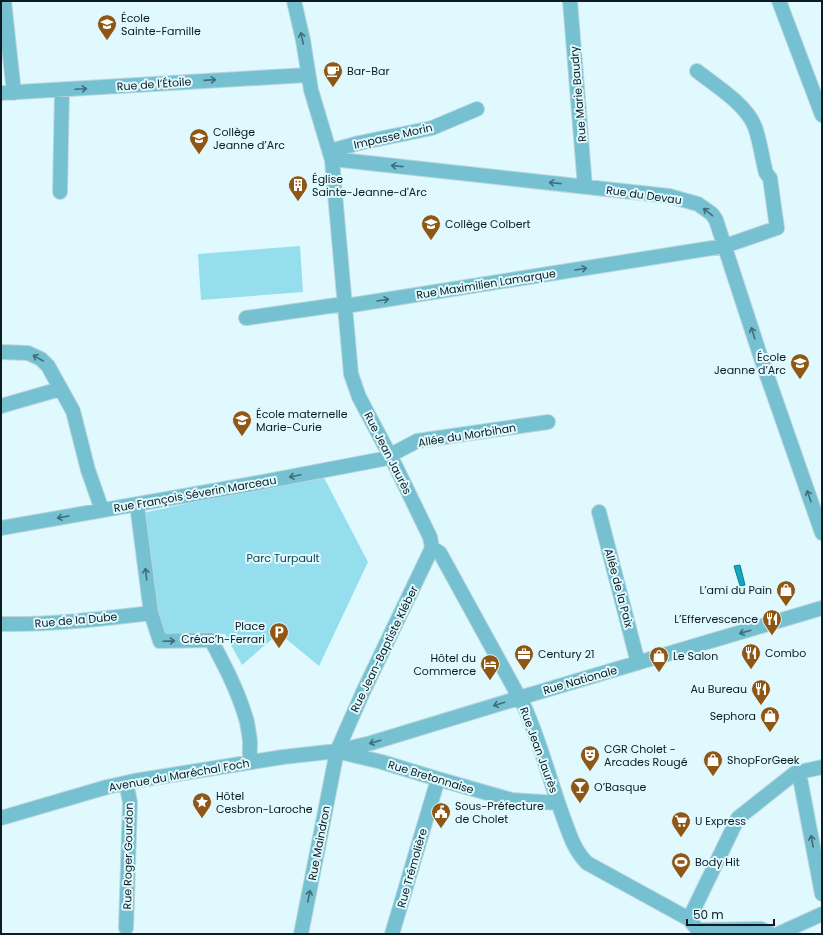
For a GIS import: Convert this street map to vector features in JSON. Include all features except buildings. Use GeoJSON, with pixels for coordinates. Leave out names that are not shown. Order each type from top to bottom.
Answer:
{"type":"FeatureCollection","features":[{"type":"Feature","properties":{"kind":"street"},"geometry":{"type":"LineString","coordinates":[[4,1],[7,93]]}},
{"type":"Feature","properties":{"kind":"street","name":"Rue Jean Jaurès"},"geometry":{"type":"LineString","coordinates":[[294,1],[303,40],[307,75],[331,156],[351,374],[359,397],[430,537],[432,548],[440,553],[520,698],[531,721],[558,803]]}},
{"type":"Feature","properties":{"kind":"street","name":"Rue Marie Baudry"},"geometry":{"type":"LineString","coordinates":[[570,1],[585,187]]}},
{"type":"Feature","properties":{"kind":"street"},"geometry":{"type":"LineString","coordinates":[[779,1],[822,115]]}},
{"type":"Feature","properties":{"kind":"street","name":"Rue Maximilien Lamarque"},"geometry":{"type":"LineString","coordinates":[[246,318],[344,304],[352,305],[725,246],[777,228],[770,178],[766,172],[755,127],[747,112],[697,71]]}},
{"type":"Feature","properties":{"kind":"street","name":"Rue de l’Étoile"},"geometry":{"type":"LineString","coordinates":[[7,93],[307,75]]}},
{"type":"Feature","properties":{"kind":"street"},"geometry":{"type":"LineString","coordinates":[[60,192],[62,90]]}},
{"type":"Feature","properties":{"kind":"street","name":"Impasse Morin"},"geometry":{"type":"LineString","coordinates":[[331,156],[359,142],[432,128],[477,109]]}},
{"type":"Feature","properties":{"kind":"street","name":"Rue du Devau"},"geometry":{"type":"LineString","coordinates":[[331,156],[349,161],[669,196],[698,204],[712,214],[725,246],[762,361],[822,533]]}},
{"type":"Feature","properties":{"kind":"street"},"geometry":{"type":"LineString","coordinates":[[1,352],[28,353],[42,359],[48,366],[72,412],[88,470],[102,510]]}},
{"type":"Feature","properties":{"kind":"street"},"geometry":{"type":"LineString","coordinates":[[1,406],[60,389]]}},
{"type":"Feature","properties":{"kind":"street","name":"Allée du Morbihan"},"geometry":{"type":"LineString","coordinates":[[389,456],[417,441],[548,422]]}},
{"type":"Feature","properties":{"kind":"street","name":"Rue François Séverin Marceau"},"geometry":{"type":"LineString","coordinates":[[1,528],[252,484],[384,459],[389,456]]}},
{"type":"Feature","properties":{"kind":"street"},"geometry":{"type":"LineString","coordinates":[[137,505],[151,613],[160,641],[211,640],[227,669],[247,723],[251,762]]}},
{"type":"Feature","properties":{"kind":"street","name":"Allée de la Paix"},"geometry":{"type":"LineString","coordinates":[[599,512],[638,663]]}},
{"type":"Feature","properties":{"kind":"street","name":"Rue Jean-Baptiste Kléber"},"geometry":{"type":"LineString","coordinates":[[337,751],[363,692],[432,548]]}},
{"type":"Feature","properties":{"kind":"street","name":"Rue Nationale"},"geometry":{"type":"LineString","coordinates":[[337,751],[371,743],[822,608]]}},
{"type":"Feature","properties":{"kind":"street","name":"Rue de la Dube"},"geometry":{"type":"LineString","coordinates":[[1,624],[33,624],[151,613]]}},
{"type":"Feature","properties":{"kind":"street","name":"Avenue du Maréchal Foch"},"geometry":{"type":"LineString","coordinates":[[1,818],[107,787],[126,783],[251,762],[337,751]]}},
{"type":"Feature","properties":{"kind":"street","name":"Rue Bretonnaise"},"geometry":{"type":"LineString","coordinates":[[337,751],[382,762],[438,780],[512,800],[558,803]]}},
{"type":"Feature","properties":{"kind":"street","name":"Rue Maindron"},"geometry":{"type":"LineString","coordinates":[[301,934],[337,751]]}},
{"type":"Feature","properties":{"kind":"street"},"geometry":{"type":"LineString","coordinates":[[689,918],[738,818],[796,772],[822,767]]}},
{"type":"Feature","properties":{"kind":"street"},"geometry":{"type":"LineString","coordinates":[[796,772],[800,778],[822,894]]}},
{"type":"Feature","properties":{"kind":"street","name":"Rue Trémolière"},"geometry":{"type":"LineString","coordinates":[[392,934],[438,780]]}},
{"type":"Feature","properties":{"kind":"street","name":"Rue Roger Gourdon"},"geometry":{"type":"LineString","coordinates":[[126,783],[130,802],[126,928]]}},
{"type":"Feature","properties":{"kind":"street"},"geometry":{"type":"LineString","coordinates":[[558,803],[574,848],[587,863],[689,918],[700,932],[761,929],[771,934]]}},
{"type":"Feature","properties":{"kind":"street"},"geometry":{"type":"LineString","coordinates":[[778,934],[822,914]]}},
{"type":"Feature","properties":{"kind":"green space"},"geometry":{"type":"Polygon","coordinates":[[[300,246],[303,292],[201,300],[198,254],[300,246]]]}},
{"type":"Feature","properties":{"kind":"green space","name":"Parc Turpault"},"geometry":{"type":"Polygon","coordinates":[[[322,474],[368,562],[319,666],[279,633],[242,665],[225,634],[164,636],[154,612],[143,513],[322,474]]]}},
{"type":"Feature","properties":{"kind":"shaded area"},"geometry":{"type":"Polygon","coordinates":[[[740,565],[745,585],[740,586],[734,566],[740,565]]]}},
{"type":"Feature","properties":{"kind":"place","name":"École Sainte-Famille"},"geometry":{"type":"Point","coordinates":[107,41]}},
{"type":"Feature","properties":{"kind":"place","name":"Bar-Bar"},"geometry":{"type":"Point","coordinates":[333,88]}},
{"type":"Feature","properties":{"kind":"place","name":"Collège Jeanne d’Arc"},"geometry":{"type":"Point","coordinates":[199,155]}},
{"type":"Feature","properties":{"kind":"place","name":"Église Sainte-Jeanne-d'Arc"},"geometry":{"type":"Point","coordinates":[298,202]}},
{"type":"Feature","properties":{"kind":"place","name":"Collège Colbert"},"geometry":{"type":"Point","coordinates":[431,241]}},
{"type":"Feature","properties":{"kind":"place","name":"École Jeanne d’Arc"},"geometry":{"type":"Point","coordinates":[800,380]}},
{"type":"Feature","properties":{"kind":"place","name":"École maternelle Marie-Curie"},"geometry":{"type":"Point","coordinates":[242,437]}},
{"type":"Feature","properties":{"kind":"place","name":"L’ami du Pain"},"geometry":{"type":"Point","coordinates":[786,607]}},
{"type":"Feature","properties":{"kind":"place","name":"L’Effervescence"},"geometry":{"type":"Point","coordinates":[772,636]}},
{"type":"Feature","properties":{"kind":"place","name":"Place Créac’h-Ferrari"},"geometry":{"type":"Point","coordinates":[279,649]}},
{"type":"Feature","properties":{"kind":"place","name":"Combo"},"geometry":{"type":"Point","coordinates":[751,670]}},
{"type":"Feature","properties":{"kind":"place","name":"Century 21"},"geometry":{"type":"Point","coordinates":[524,671]}},
{"type":"Feature","properties":{"kind":"place","name":"Le Salon"},"geometry":{"type":"Point","coordinates":[659,673]}},
{"type":"Feature","properties":{"kind":"place","name":"Hôtel du Commerce"},"geometry":{"type":"Point","coordinates":[490,681]}},
{"type":"Feature","properties":{"kind":"place","name":"Au Bureau"},"geometry":{"type":"Point","coordinates":[761,706]}},
{"type":"Feature","properties":{"kind":"place","name":"Sephora"},"geometry":{"type":"Point","coordinates":[770,733]}},
{"type":"Feature","properties":{"kind":"place","name":"CGR Cholet - Arcades Rougé"},"geometry":{"type":"Point","coordinates":[590,772]}},
{"type":"Feature","properties":{"kind":"place","name":"ShopForGeek"},"geometry":{"type":"Point","coordinates":[713,777]}},
{"type":"Feature","properties":{"kind":"place","name":"O’Basque"},"geometry":{"type":"Point","coordinates":[580,804]}},
{"type":"Feature","properties":{"kind":"place","name":"Hôtel Cesbron-Laroche"},"geometry":{"type":"Point","coordinates":[202,819]}},
{"type":"Feature","properties":{"kind":"place","name":"Sous-Préfecture de Cholet"},"geometry":{"type":"Point","coordinates":[441,829]}},
{"type":"Feature","properties":{"kind":"place","name":"U Express"},"geometry":{"type":"Point","coordinates":[681,838]}},
{"type":"Feature","properties":{"kind":"place","name":"Body Hit"},"geometry":{"type":"Point","coordinates":[681,879]}}]}
